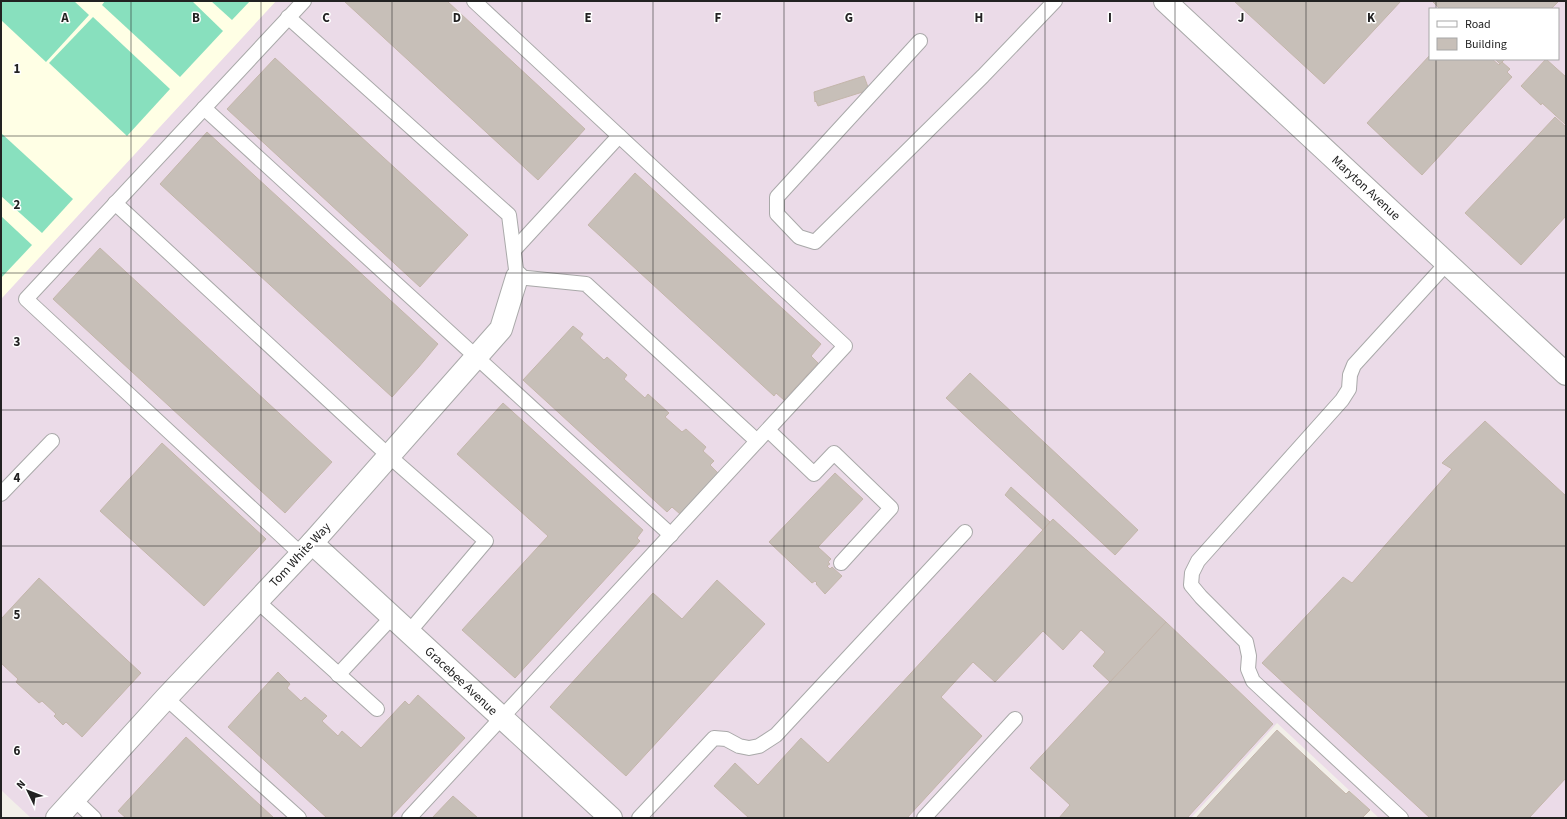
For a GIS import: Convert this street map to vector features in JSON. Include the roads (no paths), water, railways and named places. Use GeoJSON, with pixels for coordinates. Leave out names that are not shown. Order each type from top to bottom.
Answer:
{"type":"FeatureCollection","features":[{"type":"Feature","properties":{"kind":"street","name":"Maryton Avenue"},"geometry":{"type":"LineString","coordinates":[[1165,1],[1566,374]]}},
{"type":"Feature","properties":{"kind":"street","name":"Tom White Way"},"geometry":{"type":"LineString","coordinates":[[57,818],[166,698],[307,549],[501,329],[517,277]]}},
{"type":"Feature","properties":{"kind":"street","name":"Gracebee Avenue"},"geometry":{"type":"LineString","coordinates":[[307,549],[409,632],[611,818]]}},
{"type":"Feature","properties":{"kind":"lane"},"geometry":{"type":"LineString","coordinates":[[304,1],[26,299],[307,549]]}},
{"type":"Feature","properties":{"kind":"lane"},"geometry":{"type":"LineString","coordinates":[[409,818],[845,346],[474,1]]}},
{"type":"Feature","properties":{"kind":"lane"},"geometry":{"type":"LineString","coordinates":[[920,41],[777,197],[777,214],[799,237],[815,242],[983,76],[1055,1]]}},
{"type":"Feature","properties":{"kind":"lane"},"geometry":{"type":"LineString","coordinates":[[288,17],[509,215],[517,277],[586,284],[757,441]]}},
{"type":"Feature","properties":{"kind":"lane"},"geometry":{"type":"LineString","coordinates":[[204,108],[671,535]]}},
{"type":"Feature","properties":{"kind":"lane"},"geometry":{"type":"LineString","coordinates":[[514,250],[619,136]]}},
{"type":"Feature","properties":{"kind":"lane"},"geometry":{"type":"LineString","coordinates":[[115,203],[389,456],[486,540],[409,632]]}},
{"type":"Feature","properties":{"kind":"lane"},"geometry":{"type":"LineString","coordinates":[[1401,818],[1253,681],[1248,669],[1249,656],[1246,642],[1191,585],[1192,573],[1198,561],[1342,400],[1349,389],[1350,375],[1354,365],[1447,263]]}},
{"type":"Feature","properties":{"kind":"lane"},"geometry":{"type":"LineString","coordinates":[[768,430],[814,474],[834,453],[891,508],[841,563]]}},
{"type":"Feature","properties":{"kind":"lane"},"geometry":{"type":"LineString","coordinates":[[1,494],[52,441]]}},
{"type":"Feature","properties":{"kind":"lane"},"geometry":{"type":"LineString","coordinates":[[639,818],[714,738],[726,739],[738,746],[749,748],[759,746],[776,735],[965,532]]}},
{"type":"Feature","properties":{"kind":"lane"},"geometry":{"type":"LineString","coordinates":[[257,601],[377,710]]}},
{"type":"Feature","properties":{"kind":"lane"},"geometry":{"type":"LineString","coordinates":[[338,675],[392,617]]}},
{"type":"Feature","properties":{"kind":"lane"},"geometry":{"type":"LineString","coordinates":[[166,698],[299,818]]}},
{"type":"Feature","properties":{"kind":"lane"},"geometry":{"type":"LineString","coordinates":[[924,818],[1015,719]]}},
{"type":"Feature","properties":{"kind":"lane"},"geometry":{"type":"LineString","coordinates":[[74,799],[94,818]]}}]}
